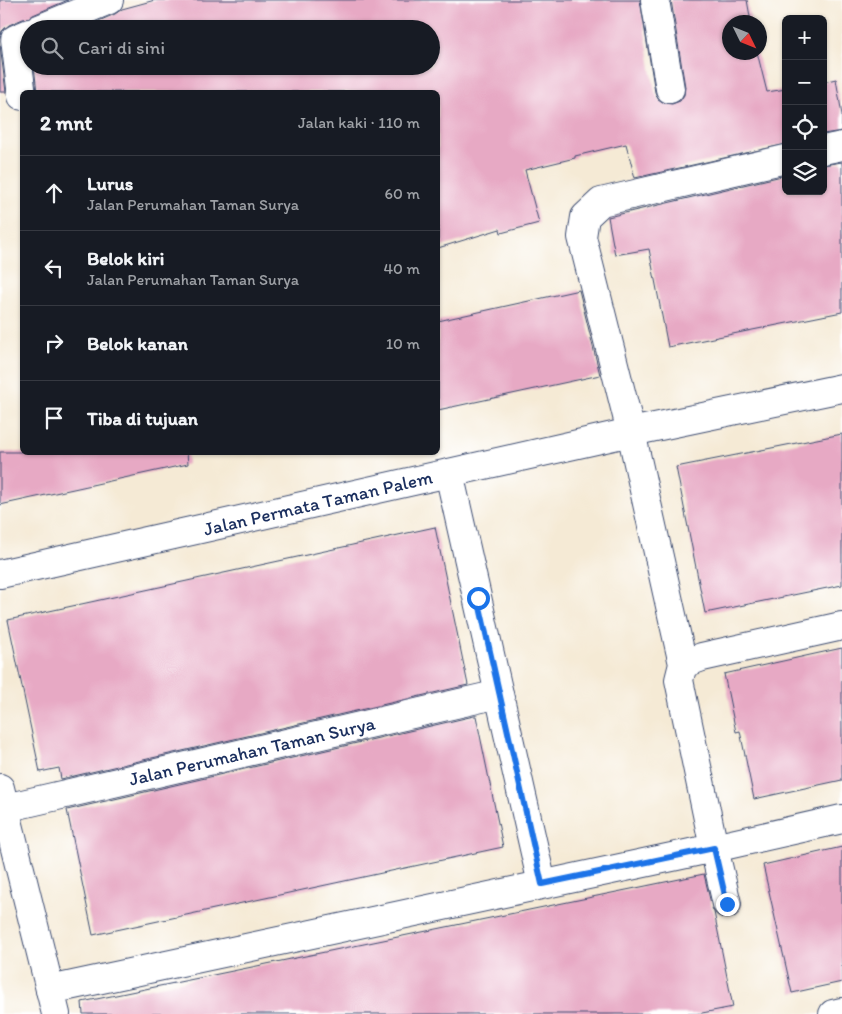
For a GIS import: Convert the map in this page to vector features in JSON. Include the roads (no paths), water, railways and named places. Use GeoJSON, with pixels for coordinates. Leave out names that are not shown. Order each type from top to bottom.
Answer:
{"type":"FeatureCollection","features":[{"type":"Feature","properties":{"kind":"street"},"geometry":{"type":"LineString","coordinates":[[61,20],[109,0]]}},
{"type":"Feature","properties":{"kind":"street"},"geometry":{"type":"LineString","coordinates":[[655,0],[670,89]]}},
{"type":"Feature","properties":{"kind":"street"},"geometry":{"type":"LineString","coordinates":[[20,37],[14,39],[21,90]]}},
{"type":"Feature","properties":{"kind":"street"},"geometry":{"type":"LineString","coordinates":[[827,149],[842,146]]}},
{"type":"Feature","properties":{"kind":"street"},"geometry":{"type":"LineString","coordinates":[[727,904],[679,680],[684,664],[630,432],[582,238],[585,217],[601,202],[782,160]]}},
{"type":"Feature","properties":{"kind":"street","name":"Jalan Permata Taman Palem"},"geometry":{"type":"LineString","coordinates":[[0,574],[630,432],[842,388]]}},
{"type":"Feature","properties":{"kind":"street"},"geometry":{"type":"LineString","coordinates":[[450,473],[542,884]]}},
{"type":"Feature","properties":{"kind":"street"},"geometry":{"type":"LineString","coordinates":[[684,664],[702,657],[842,626]]}},
{"type":"Feature","properties":{"kind":"street","name":"Jalan Perumahan Taman Surya"},"geometry":{"type":"LineString","coordinates":[[499,694],[2,798],[53,1002],[542,884],[842,819]]}},
{"type":"Feature","properties":{"kind":"street"},"geometry":{"type":"LineString","coordinates":[[834,1014],[842,1012]]}}]}
